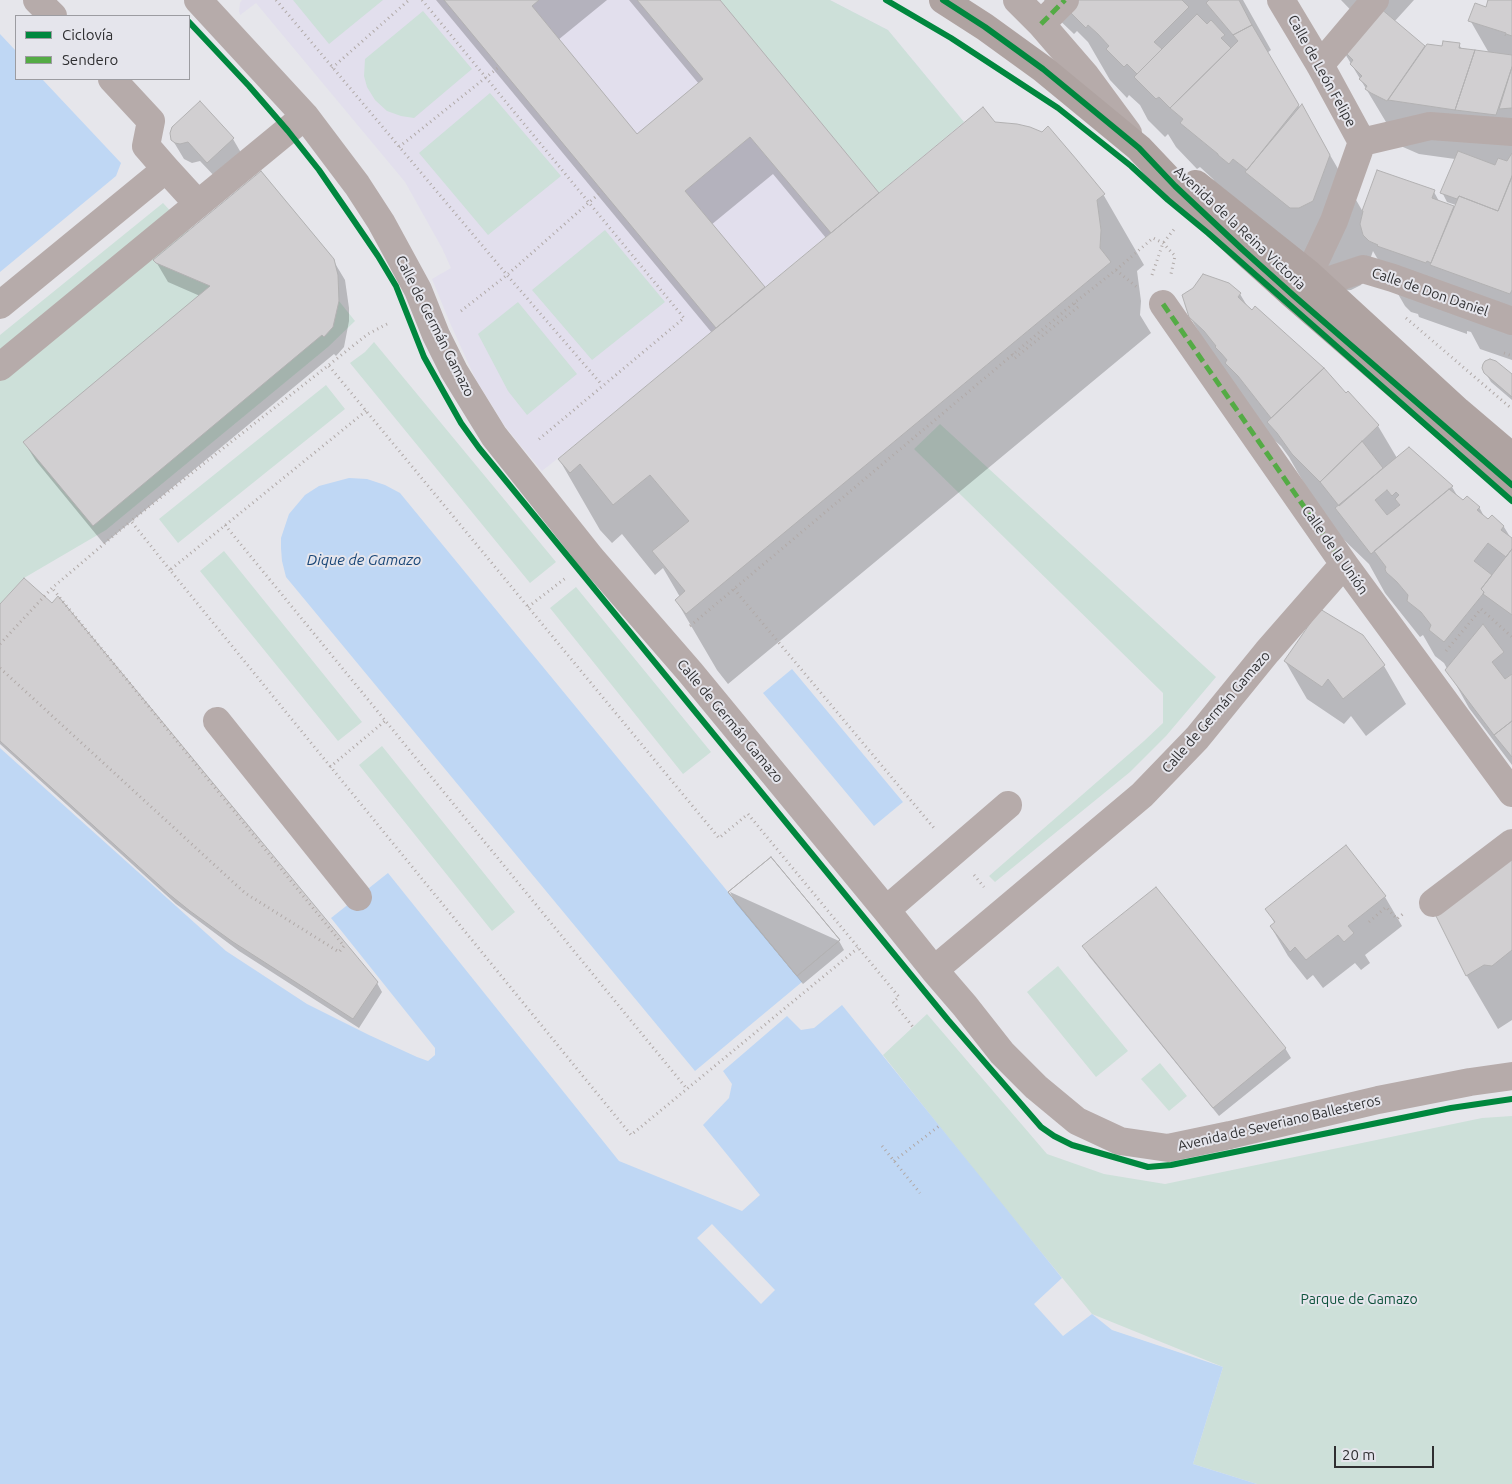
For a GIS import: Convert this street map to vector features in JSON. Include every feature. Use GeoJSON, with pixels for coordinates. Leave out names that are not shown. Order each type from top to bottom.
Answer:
{"type":"FeatureCollection","features":[{"type":"Feature","properties":{"kind":"main road","name":"Avenida de la Reina Victoria"},"geometry":{"type":"LineString","coordinates":[[943,0],[985,27],[1043,69],[1139,148],[1175,186],[1242,250],[1512,484]]}},
{"type":"Feature","properties":{"kind":"main road","name":"Avenida de la Reina Victoria"},"geometry":{"type":"LineString","coordinates":[[1139,148],[1184,174],[1314,279],[1512,458]]}},
{"type":"Feature","properties":{"kind":"street"},"geometry":{"type":"LineString","coordinates":[[37,0],[52,15]]}},
{"type":"Feature","properties":{"kind":"street","name":"Calle de Germán Gamazo"},"geometry":{"type":"LineString","coordinates":[[198,0],[305,116],[357,185],[381,222],[418,290],[436,335],[454,371],[494,436],[591,558],[690,672],[934,970],[1142,795],[1179,758],[1344,564]]}},
{"type":"Feature","properties":{"kind":"street","name":"Avenida de la Reina Victoria"},"geometry":{"type":"LineString","coordinates":[[1017,0],[1041,24],[1086,76],[1139,148]]}},
{"type":"Feature","properties":{"kind":"street"},"geometry":{"type":"LineString","coordinates":[[1041,24],[1065,0]]}},
{"type":"Feature","properties":{"kind":"street","name":"Calle de León Felipe"},"geometry":{"type":"LineString","coordinates":[[1281,0],[1320,65],[1362,142]]}},
{"type":"Feature","properties":{"kind":"street"},"geometry":{"type":"LineString","coordinates":[[1320,65],[1376,0]]}},
{"type":"Feature","properties":{"kind":"street"},"geometry":{"type":"LineString","coordinates":[[113,80],[151,121],[146,146],[198,204]]}},
{"type":"Feature","properties":{"kind":"street"},"geometry":{"type":"LineString","coordinates":[[0,366],[305,116]]}},
{"type":"Feature","properties":{"kind":"street"},"geometry":{"type":"LineString","coordinates":[[1314,279],[1362,142],[1430,126],[1512,132]]}},
{"type":"Feature","properties":{"kind":"street"},"geometry":{"type":"LineString","coordinates":[[0,305],[166,169]]}},
{"type":"Feature","properties":{"kind":"street","name":"Calle de Don Daniel"},"geometry":{"type":"LineString","coordinates":[[1314,279],[1363,269],[1512,321]]}},
{"type":"Feature","properties":{"kind":"street","name":"Calle de la Unión"},"geometry":{"type":"LineString","coordinates":[[1163,304],[1344,564],[1512,793]]}},
{"type":"Feature","properties":{"kind":"street"},"geometry":{"type":"LineString","coordinates":[[217,721],[358,897]]}},
{"type":"Feature","properties":{"kind":"street"},"geometry":{"type":"LineString","coordinates":[[886,910],[1008,805]]}},
{"type":"Feature","properties":{"kind":"street"},"geometry":{"type":"LineString","coordinates":[[1433,903],[1512,843]]}},
{"type":"Feature","properties":{"kind":"street","name":"Avenida de Severiano Ballesteros"},"geometry":{"type":"LineString","coordinates":[[934,970],[1002,1053],[1036,1087],[1076,1121],[1120,1141],[1168,1148],[1378,1100],[1512,1076]]}},
{"type":"Feature","properties":{"kind":"path"},"geometry":{"type":"LineString","coordinates":[[276,0],[602,385]]}},
{"type":"Feature","properties":{"kind":"path"},"geometry":{"type":"LineString","coordinates":[[332,68],[409,0]]}},
{"type":"Feature","properties":{"kind":"path"},"geometry":{"type":"LineString","coordinates":[[422,0],[684,318],[602,385],[532,446]]}},
{"type":"Feature","properties":{"kind":"path"},"geometry":{"type":"LineString","coordinates":[[400,147],[499,67]]}},
{"type":"Feature","properties":{"kind":"path"},"geometry":{"type":"LineString","coordinates":[[461,311],[507,275],[602,191]]}},
{"type":"Feature","properties":{"kind":"path"},"geometry":{"type":"LineString","coordinates":[[1152,277],[1162,242],[1176,227]]}},
{"type":"Feature","properties":{"kind":"path"},"geometry":{"type":"LineString","coordinates":[[666,646],[1012,354],[1153,238],[1162,242],[1175,256]]}},
{"type":"Feature","properties":{"kind":"path"},"geometry":{"type":"LineString","coordinates":[[1402,314],[1512,409]]}},
{"type":"Feature","properties":{"kind":"path"},"geometry":{"type":"LineString","coordinates":[[0,644],[52,588],[132,521],[368,334],[387,324]]}},
{"type":"Feature","properties":{"kind":"path"},"geometry":{"type":"LineString","coordinates":[[328,366],[719,838],[748,814],[899,997],[893,1002],[913,1027]]}},
{"type":"Feature","properties":{"kind":"path"},"geometry":{"type":"LineString","coordinates":[[170,570],[366,411]]}},
{"type":"Feature","properties":{"kind":"path"},"geometry":{"type":"LineString","coordinates":[[132,521],[630,1135],[858,948]]}},
{"type":"Feature","properties":{"kind":"path"},"geometry":{"type":"LineString","coordinates":[[225,525],[686,1090]]}},
{"type":"Feature","properties":{"kind":"path"},"geometry":{"type":"LineString","coordinates":[[528,607],[570,574]]}},
{"type":"Feature","properties":{"kind":"path"},"geometry":{"type":"LineString","coordinates":[[0,668],[244,893],[339,952],[344,946],[52,588]]}},
{"type":"Feature","properties":{"kind":"path"},"geometry":{"type":"LineString","coordinates":[[734,589],[1004,910]]}},
{"type":"Feature","properties":{"kind":"path"},"geometry":{"type":"LineString","coordinates":[[1425,675],[1481,609],[1512,637]]}},
{"type":"Feature","properties":{"kind":"path"},"geometry":{"type":"LineString","coordinates":[[330,767],[385,721]]}},
{"type":"Feature","properties":{"kind":"path"},"geometry":{"type":"LineString","coordinates":[[1369,922],[1386,907],[1397,919],[1422,898],[1433,903]]}},
{"type":"Feature","properties":{"kind":"path"},"geometry":{"type":"LineString","coordinates":[[894,1162],[938,1126]]}},
{"type":"Feature","properties":{"kind":"path"},"geometry":{"type":"LineString","coordinates":[[882,1146],[920,1193]]}},
{"type":"Feature","properties":{"kind":"shaded area"},"geometry":{"type":"Polygon","coordinates":[[[242,0],[830,0],[888,30],[964,122],[542,471],[504,425],[475,378],[432,279],[451,268],[405,182],[256,3],[240,15],[240,3],[242,0]]]}},
{"type":"Feature","properties":{"kind":"green space"},"geometry":{"type":"Polygon","coordinates":[[[293,0],[383,0],[329,44],[293,0]]]}},
{"type":"Feature","properties":{"kind":"green space"},"geometry":{"type":"Polygon","coordinates":[[[720,0],[830,0],[888,30],[964,122],[879,193],[720,0]]]}},
{"type":"Feature","properties":{"kind":"green space"},"geometry":{"type":"Polygon","coordinates":[[[423,11],[472,69],[414,118],[387,111],[375,100],[367,87],[364,76],[365,59],[423,11]]]}},
{"type":"Feature","properties":{"kind":"green space"},"geometry":{"type":"Polygon","coordinates":[[[490,93],[561,176],[488,235],[419,153],[490,93]]]}},
{"type":"Feature","properties":{"kind":"green space"},"geometry":{"type":"Polygon","coordinates":[[[261,171],[334,259],[338,275],[339,301],[355,321],[328,347],[106,530],[24,578],[0,604],[0,335],[163,203],[189,231],[261,171]]]}},
{"type":"Feature","properties":{"kind":"green space"},"geometry":{"type":"Polygon","coordinates":[[[605,230],[665,302],[592,360],[532,290],[605,230]]]}},
{"type":"Feature","properties":{"kind":"green space"},"geometry":{"type":"Polygon","coordinates":[[[518,302],[577,374],[527,415],[508,391],[478,334],[518,302]]]}},
{"type":"Feature","properties":{"kind":"green space"},"geometry":{"type":"Polygon","coordinates":[[[374,342],[556,562],[530,583],[350,363],[365,352],[374,342]]]}},
{"type":"Feature","properties":{"kind":"green space"},"geometry":{"type":"Polygon","coordinates":[[[326,385],[345,409],[178,543],[159,519],[326,385]]]}},
{"type":"Feature","properties":{"kind":"green space"},"geometry":{"type":"Polygon","coordinates":[[[940,424],[1216,677],[1166,736],[1130,772],[995,882],[989,876],[1163,723],[1163,693],[914,449],[940,424]]]}},
{"type":"Feature","properties":{"kind":"green space"},"geometry":{"type":"Polygon","coordinates":[[[224,551],[362,722],[338,741],[200,571],[224,551]]]}},
{"type":"Feature","properties":{"kind":"green space"},"geometry":{"type":"Polygon","coordinates":[[[576,587],[711,752],[683,774],[550,608],[576,587]]]}},
{"type":"Feature","properties":{"kind":"green space"},"geometry":{"type":"Polygon","coordinates":[[[382,746],[515,912],[492,931],[359,765],[382,746]]]}},
{"type":"Feature","properties":{"kind":"green space"},"geometry":{"type":"Polygon","coordinates":[[[1058,966],[1128,1051],[1096,1077],[1027,992],[1058,966]]]}},
{"type":"Feature","properties":{"kind":"green space","name":"Parque de Gamazo"},"geometry":{"type":"Polygon","coordinates":[[[927,1014],[1047,1154],[1104,1174],[1165,1184],[1482,1118],[1512,1116],[1512,1484],[1257,1484],[1193,1464],[1223,1367],[1092,1314],[989,1189],[883,1055],[927,1014]]]}},
{"type":"Feature","properties":{"kind":"green space"},"geometry":{"type":"Polygon","coordinates":[[[1160,1063],[1187,1096],[1169,1111],[1141,1079],[1160,1063]]]}},
{"type":"Feature","properties":{"kind":"water"},"geometry":{"type":"Polygon","coordinates":[[[0,34],[15,50],[15,80],[43,80],[121,163],[116,176],[0,272],[0,34]]]}},
{"type":"Feature","properties":{"kind":"water","name":"Dique de Gamazo"},"geometry":{"type":"Polygon","coordinates":[[[349,478],[367,479],[385,485],[400,493],[802,982],[695,1071],[286,577],[282,561],[281,538],[289,514],[305,495],[319,486],[349,478]]]}},
{"type":"Feature","properties":{"kind":"water"},"geometry":{"type":"Polygon","coordinates":[[[792,669],[903,802],[874,826],[763,693],[792,669]]]}},
{"type":"Feature","properties":{"kind":"water"},"geometry":{"type":"Polygon","coordinates":[[[0,748],[226,951],[307,1004],[369,1035],[428,1061],[435,1055],[435,1048],[331,918],[388,873],[619,1161],[742,1211],[760,1195],[703,1125],[729,1098],[732,1084],[723,1071],[787,1016],[801,1030],[814,1028],[842,1005],[1062,1278],[1034,1304],[1063,1336],[1092,1314],[1112,1330],[1223,1367],[1193,1464],[1257,1484],[0,1484],[0,748]]]}},
{"type":"Feature","properties":{"kind":"pier"},"geometry":{"type":"Polygon","coordinates":[[[712,1224],[775,1290],[761,1304],[697,1238],[712,1224]]]}},
{"type":"Feature","properties":{"kind":"building"},"geometry":{"type":"Polygon","coordinates":[[[444,0],[539,0],[532,6],[637,134],[703,79],[637,0],[720,0],[879,193],[831,233],[750,137],[685,191],[765,287],[716,328],[444,0]]]}},
{"type":"Feature","properties":{"kind":"building"},"geometry":{"type":"Polygon","coordinates":[[[1073,0],[1182,0],[1189,7],[1154,42],[1162,49],[1137,74],[1127,64],[1124,67],[1106,49],[1109,46],[1098,34],[1088,25],[1086,28],[1067,9],[1073,0]]]}},
{"type":"Feature","properties":{"kind":"building"},"geometry":{"type":"Polygon","coordinates":[[[1209,0],[1239,0],[1252,25],[1233,35],[1206,3],[1209,0]]]}},
{"type":"Feature","properties":{"kind":"building"},"geometry":{"type":"Polygon","coordinates":[[[1488,0],[1512,0],[1512,36],[1506,34],[1505,36],[1506,33],[1468,21],[1475,3],[1486,7],[1488,0]]]}},
{"type":"Feature","properties":{"kind":"building"},"geometry":{"type":"Polygon","coordinates":[[[1380,8],[1425,46],[1387,101],[1365,89],[1367,86],[1359,79],[1362,76],[1350,64],[1353,60],[1340,47],[1380,8]]]}},
{"type":"Feature","properties":{"kind":"building"},"geometry":{"type":"Polygon","coordinates":[[[1197,14],[1207,24],[1211,20],[1225,35],[1221,38],[1231,48],[1170,108],[1159,97],[1156,99],[1134,77],[1197,14]]]}},
{"type":"Feature","properties":{"kind":"building"},"geometry":{"type":"Polygon","coordinates":[[[1252,25],[1299,105],[1247,170],[1233,159],[1229,164],[1180,123],[1183,119],[1170,108],[1238,41],[1233,35],[1252,25]]]}},
{"type":"Feature","properties":{"kind":"building"},"geometry":{"type":"Polygon","coordinates":[[[1443,41],[1460,43],[1459,48],[1475,50],[1455,110],[1388,100],[1427,44],[1442,46],[1443,41]]]}},
{"type":"Feature","properties":{"kind":"building"},"geometry":{"type":"Polygon","coordinates":[[[1475,50],[1512,55],[1512,67],[1496,115],[1455,110],[1475,50]]]}},
{"type":"Feature","properties":{"kind":"building"},"geometry":{"type":"Polygon","coordinates":[[[1512,67],[1512,108],[1499,109],[1504,93],[1512,67]]]}},
{"type":"Feature","properties":{"kind":"building"},"geometry":{"type":"Polygon","coordinates":[[[200,101],[234,138],[207,163],[188,142],[180,144],[171,140],[170,133],[172,127],[200,101]]]}},
{"type":"Feature","properties":{"kind":"building"},"geometry":{"type":"Polygon","coordinates":[[[1302,104],[1330,155],[1313,201],[1299,208],[1290,208],[1245,172],[1302,104]]]}},
{"type":"Feature","properties":{"kind":"building"},"geometry":{"type":"Polygon","coordinates":[[[983,107],[995,122],[1017,124],[1042,132],[1048,126],[1077,160],[1105,194],[1097,200],[1101,230],[1100,248],[1111,262],[686,614],[675,600],[685,591],[652,551],[689,521],[650,475],[613,505],[580,464],[570,473],[558,459],[983,107]]]}},
{"type":"Feature","properties":{"kind":"building"},"geometry":{"type":"Polygon","coordinates":[[[1458,151],[1495,165],[1498,158],[1507,161],[1512,153],[1512,177],[1498,211],[1459,196],[1457,199],[1440,193],[1458,151]]]}},
{"type":"Feature","properties":{"kind":"building"},"geometry":{"type":"Polygon","coordinates":[[[1377,170],[1435,190],[1432,198],[1454,206],[1431,263],[1427,261],[1426,263],[1377,246],[1363,235],[1360,224],[1362,211],[1377,170]]]}},
{"type":"Feature","properties":{"kind":"building"},"geometry":{"type":"Polygon","coordinates":[[[261,171],[334,259],[338,275],[339,301],[333,327],[324,337],[322,335],[93,526],[23,442],[210,286],[153,260],[261,171]]]}},
{"type":"Feature","properties":{"kind":"building"},"geometry":{"type":"Polygon","coordinates":[[[1512,176],[1512,290],[1510,294],[1430,265],[1459,196],[1498,211],[1512,176]]]}},
{"type":"Feature","properties":{"kind":"building"},"geometry":{"type":"Polygon","coordinates":[[[1203,274],[1229,283],[1241,293],[1238,297],[1252,310],[1255,306],[1324,368],[1271,418],[1238,376],[1225,363],[1227,360],[1204,331],[1189,317],[1182,295],[1193,288],[1203,274]]]}},
{"type":"Feature","properties":{"kind":"building"},"geometry":{"type":"Polygon","coordinates":[[[1490,359],[1496,361],[1512,374],[1512,397],[1484,373],[1483,364],[1490,359]]]}},
{"type":"Feature","properties":{"kind":"building"},"geometry":{"type":"Polygon","coordinates":[[[1324,368],[1346,393],[1348,391],[1379,425],[1320,482],[1292,454],[1267,422],[1324,368]]]}},
{"type":"Feature","properties":{"kind":"building"},"geometry":{"type":"Polygon","coordinates":[[[1362,441],[1383,468],[1339,506],[1320,482],[1362,441]]]}},
{"type":"Feature","properties":{"kind":"building"},"geometry":{"type":"Polygon","coordinates":[[[1409,447],[1453,486],[1371,554],[1335,508],[1409,447]],[[1387,490],[1375,500],[1387,515],[1400,505],[1395,499],[1399,495],[1396,492],[1392,496],[1387,490]]]}},
{"type":"Feature","properties":{"kind":"building"},"geometry":{"type":"Polygon","coordinates":[[[1449,489],[1463,500],[1467,496],[1480,507],[1477,510],[1488,519],[1492,515],[1504,526],[1501,530],[1512,538],[1512,549],[1506,557],[1488,543],[1474,561],[1492,575],[1481,589],[1484,592],[1483,594],[1444,642],[1429,630],[1431,625],[1421,612],[1407,601],[1408,595],[1386,572],[1386,567],[1374,551],[1449,489]]]}},
{"type":"Feature","properties":{"kind":"building"},"geometry":{"type":"Polygon","coordinates":[[[1512,549],[1512,615],[1483,594],[1484,592],[1481,589],[1512,549]]]}},
{"type":"Feature","properties":{"kind":"building"},"geometry":{"type":"Polygon","coordinates":[[[24,578],[52,603],[58,596],[378,982],[353,1019],[233,942],[190,911],[0,741],[0,604],[24,578]]]}},
{"type":"Feature","properties":{"kind":"building"},"geometry":{"type":"Polygon","coordinates":[[[1320,609],[1363,635],[1385,665],[1343,699],[1328,679],[1322,687],[1284,661],[1320,609]]]}},
{"type":"Feature","properties":{"kind":"building"},"geometry":{"type":"Polygon","coordinates":[[[1483,624],[1504,652],[1492,662],[1505,679],[1512,674],[1512,721],[1494,735],[1445,670],[1483,624]]]}},
{"type":"Feature","properties":{"kind":"building"},"geometry":{"type":"Polygon","coordinates":[[[1512,721],[1512,757],[1494,735],[1512,721]]]}},
{"type":"Feature","properties":{"kind":"building"},"geometry":{"type":"Polygon","coordinates":[[[1346,845],[1386,896],[1348,926],[1354,933],[1344,942],[1338,935],[1306,960],[1295,947],[1290,952],[1270,926],[1275,922],[1265,909],[1346,845]]]}},
{"type":"Feature","properties":{"kind":"building"},"geometry":{"type":"Polygon","coordinates":[[[1512,854],[1512,950],[1492,966],[1484,965],[1466,976],[1435,914],[1512,854]]]}},
{"type":"Feature","properties":{"kind":"building"},"geometry":{"type":"Polygon","coordinates":[[[771,857],[840,940],[797,976],[728,892],[771,857]]]}},
{"type":"Feature","properties":{"kind":"building"},"geometry":{"type":"Polygon","coordinates":[[[771,857],[840,940],[797,976],[728,892],[771,857]]]}},
{"type":"Feature","properties":{"kind":"building"},"geometry":{"type":"Polygon","coordinates":[[[1156,887],[1286,1048],[1213,1108],[1082,946],[1156,887]]]}},
{"type":"Feature","properties":{"kind":"marked path"},"geometry":{"type":"LineString","coordinates":[[1041,24],[1065,0]]}},
{"type":"Feature","properties":{"kind":"marked path"},"geometry":{"type":"LineString","coordinates":[[1163,304],[1344,564]]}},
{"type":"Feature","properties":{"kind":"cycle path"},"geometry":{"type":"LineString","coordinates":[[886,0],[951,38],[1058,108],[1131,166],[1512,501]]}},
{"type":"Feature","properties":{"kind":"cycle path"},"geometry":{"type":"LineString","coordinates":[[943,0],[985,27],[1043,69],[1139,148],[1175,186],[1243,250],[1512,485]]}},
{"type":"Feature","properties":{"kind":"cycle path"},"geometry":{"type":"LineString","coordinates":[[190,23],[288,131],[319,170],[378,256],[396,286],[424,357],[461,423],[479,448],[948,1020],[1041,1127],[1072,1145],[1148,1167],[1171,1165],[1451,1108],[1512,1099]]}}]}
